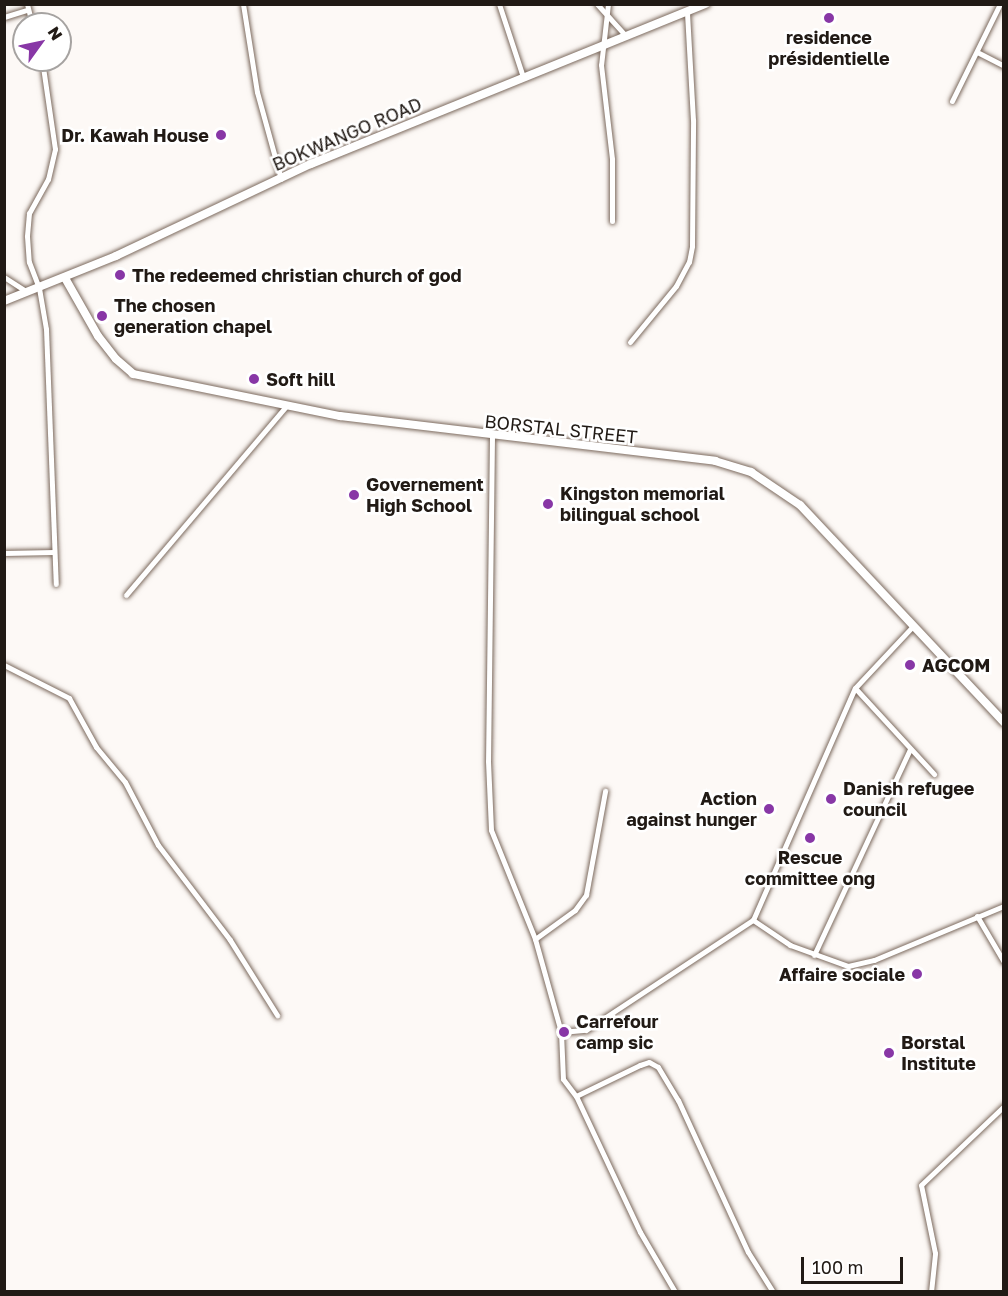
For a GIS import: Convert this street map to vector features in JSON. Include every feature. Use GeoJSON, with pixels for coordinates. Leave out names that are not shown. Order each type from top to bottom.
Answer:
{"type":"FeatureCollection","features":[{"type":"Feature","properties":{"kind":"street"},"geometry":{"type":"LineString","coordinates":[[243,4],[256,92],[280,179]]}},
{"type":"Feature","properties":{"kind":"street"},"geometry":{"type":"LineString","coordinates":[[499,4],[523,77]]}},
{"type":"Feature","properties":{"kind":"street"},"geometry":{"type":"LineString","coordinates":[[597,4],[625,35]]}},
{"type":"Feature","properties":{"kind":"street"},"geometry":{"type":"LineString","coordinates":[[608,4],[601,65],[612,159],[612,221]]}},
{"type":"Feature","properties":{"kind":"street","name":"BOKWANGO ROAD"},"geometry":{"type":"LineString","coordinates":[[4,301],[65,278],[280,179],[603,43],[706,4]]}},
{"type":"Feature","properties":{"kind":"street"},"geometry":{"type":"LineString","coordinates":[[952,101],[979,53],[1000,4]]}},
{"type":"Feature","properties":{"kind":"street"},"geometry":{"type":"LineString","coordinates":[[4,17],[27,7]]}},
{"type":"Feature","properties":{"kind":"street"},"geometry":{"type":"LineString","coordinates":[[630,342],[676,286],[689,262],[692,246],[693,120],[687,12]]}},
{"type":"Feature","properties":{"kind":"street"},"geometry":{"type":"LineString","coordinates":[[979,53],[1004,66]]}},
{"type":"Feature","properties":{"kind":"street"},"geometry":{"type":"LineString","coordinates":[[44,72],[55,149],[48,179],[29,213],[29,262],[39,288],[46,330],[56,584]]}},
{"type":"Feature","properties":{"kind":"street"},"geometry":{"type":"LineString","coordinates":[[4,277],[28,293]]}},
{"type":"Feature","properties":{"kind":"street","name":"BORSTAL STREET"},"geometry":{"type":"LineString","coordinates":[[65,278],[98,336],[116,360],[133,374],[287,405],[492,437],[715,461],[751,472],[800,505],[912,627],[1004,722]]}},
{"type":"Feature","properties":{"kind":"street"},"geometry":{"type":"LineString","coordinates":[[126,595],[287,405]]}},
{"type":"Feature","properties":{"kind":"street"},"geometry":{"type":"LineString","coordinates":[[492,437],[488,761],[491,830],[535,939],[561,1032],[563,1079],[576,1096],[640,1232],[675,1292]]}},
{"type":"Feature","properties":{"kind":"street"},"geometry":{"type":"LineString","coordinates":[[4,553],[54,552]]}},
{"type":"Feature","properties":{"kind":"street"},"geometry":{"type":"LineString","coordinates":[[561,1032],[586,1030],[753,920],[855,688],[912,627]]}},
{"type":"Feature","properties":{"kind":"street"},"geometry":{"type":"LineString","coordinates":[[4,664],[69,698],[96,747],[125,782],[158,845],[230,940],[277,1015]]}},
{"type":"Feature","properties":{"kind":"street"},"geometry":{"type":"LineString","coordinates":[[855,688],[934,774]]}},
{"type":"Feature","properties":{"kind":"street"},"geometry":{"type":"LineString","coordinates":[[814,955],[910,749]]}},
{"type":"Feature","properties":{"kind":"street"},"geometry":{"type":"LineString","coordinates":[[535,939],[575,910],[586,895],[605,791]]}},
{"type":"Feature","properties":{"kind":"street"},"geometry":{"type":"LineString","coordinates":[[753,920],[814,955],[848,966],[865,962],[976,915],[1004,906]]}},
{"type":"Feature","properties":{"kind":"street"},"geometry":{"type":"LineString","coordinates":[[976,915],[1004,962]]}},
{"type":"Feature","properties":{"kind":"street"},"geometry":{"type":"LineString","coordinates":[[576,1096],[640,1065],[649,1062],[658,1067],[678,1100],[748,1252],[773,1292]]}},
{"type":"Feature","properties":{"kind":"street"},"geometry":{"type":"LineString","coordinates":[[931,1292],[935,1253],[921,1185],[1004,1106]]}},
{"type":"Feature","properties":{"kind":"place","name":"residence présidentielle"},"geometry":{"type":"Point","coordinates":[829,18]}},
{"type":"Feature","properties":{"kind":"place","name":"Dr. Kawah House"},"geometry":{"type":"Point","coordinates":[221,135]}},
{"type":"Feature","properties":{"kind":"place","name":"The redeemed christian church of god"},"geometry":{"type":"Point","coordinates":[120,275]}},
{"type":"Feature","properties":{"kind":"place","name":"The chosen generation chapel"},"geometry":{"type":"Point","coordinates":[102,316]}},
{"type":"Feature","properties":{"kind":"place","name":"Soft hill"},"geometry":{"type":"Point","coordinates":[254,379]}},
{"type":"Feature","properties":{"kind":"place","name":"Governement High School"},"geometry":{"type":"Point","coordinates":[354,495]}},
{"type":"Feature","properties":{"kind":"place","name":"Kingston memorial bilingual school"},"geometry":{"type":"Point","coordinates":[548,504]}},
{"type":"Feature","properties":{"kind":"place","name":"AGCOM"},"geometry":{"type":"Point","coordinates":[910,665]}},
{"type":"Feature","properties":{"kind":"place","name":"Danish refugee council"},"geometry":{"type":"Point","coordinates":[831,799]}},
{"type":"Feature","properties":{"kind":"place","name":"Action against hunger"},"geometry":{"type":"Point","coordinates":[769,809]}},
{"type":"Feature","properties":{"kind":"place","name":"Rescue committee ong"},"geometry":{"type":"Point","coordinates":[810,838]}},
{"type":"Feature","properties":{"kind":"place","name":"Affaire sociale"},"geometry":{"type":"Point","coordinates":[917,974]}},
{"type":"Feature","properties":{"kind":"place","name":"Carrefour camp sic"},"geometry":{"type":"Point","coordinates":[564,1032]}},
{"type":"Feature","properties":{"kind":"place","name":"Borstal Institute"},"geometry":{"type":"Point","coordinates":[889,1053]}}]}
